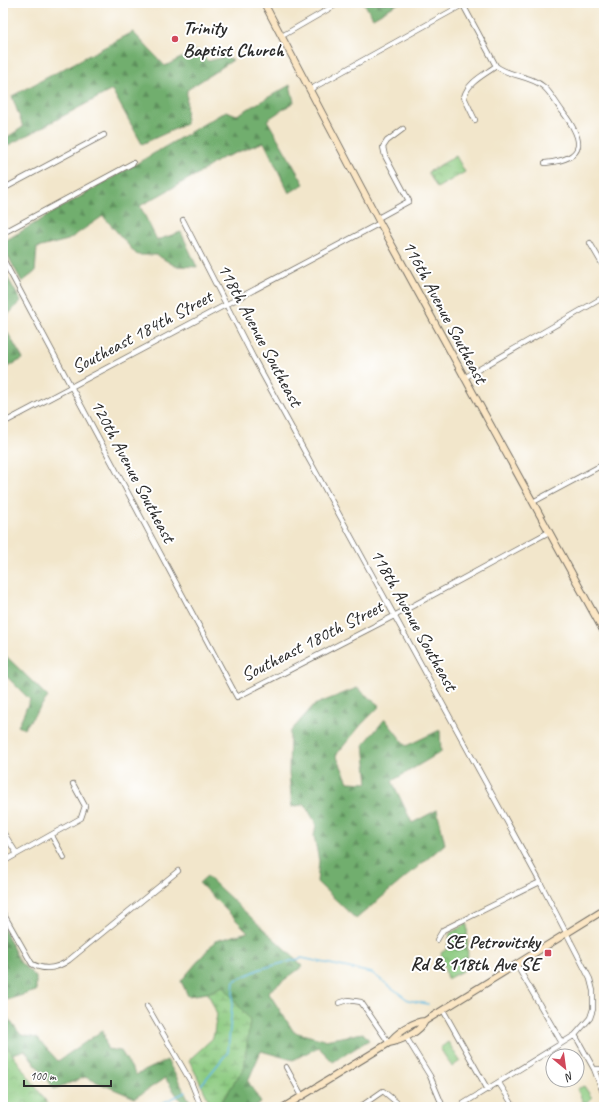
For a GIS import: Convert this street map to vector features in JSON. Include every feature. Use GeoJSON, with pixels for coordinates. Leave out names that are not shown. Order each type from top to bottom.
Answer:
{"type":"FeatureCollection","features":[{"type":"Feature","properties":{"kind":"street","name":"116th Avenue Southeast"},"geometry":{"type":"LineString","coordinates":[[264,3],[464,378],[604,632]]}},
{"type":"Feature","properties":{"kind":"street"},"geometry":{"type":"LineString","coordinates":[[282,36],[339,3]]}},
{"type":"Feature","properties":{"kind":"street"},"geometry":{"type":"LineString","coordinates":[[310,89],[463,4],[496,66],[502,71],[535,81],[544,87],[577,133],[579,142],[578,149],[574,153],[561,161],[545,163]]}},
{"type":"Feature","properties":{"kind":"street"},"geometry":{"type":"LineString","coordinates":[[475,120],[464,97],[466,90],[470,84],[496,66]]}},
{"type":"Feature","properties":{"kind":"street","name":"Southeast 184th Street"},"geometry":{"type":"LineString","coordinates":[[3,423],[226,304],[379,220],[409,201],[385,156],[383,147],[387,141],[403,129]]}},
{"type":"Feature","properties":{"kind":"street"},"geometry":{"type":"LineString","coordinates":[[3,189],[104,135]]}},
{"type":"Feature","properties":{"kind":"street"},"geometry":{"type":"LineString","coordinates":[[3,233],[133,163]]}},
{"type":"Feature","properties":{"kind":"street","name":"118th Avenue Southeast"},"geometry":{"type":"LineString","coordinates":[[183,220],[226,304],[394,616],[567,932],[584,965],[593,991],[594,1002],[590,1018],[575,1035],[488,1090],[466,1106],[458,1107]]}},
{"type":"Feature","properties":{"kind":"street"},"geometry":{"type":"LineString","coordinates":[[590,243],[604,267]]}},
{"type":"Feature","properties":{"kind":"street","name":"120th Avenue Southeast"},"geometry":{"type":"LineString","coordinates":[[3,259],[237,697]]}},
{"type":"Feature","properties":{"kind":"street"},"geometry":{"type":"LineString","coordinates":[[464,378],[604,296]]}},
{"type":"Feature","properties":{"kind":"street"},"geometry":{"type":"LineString","coordinates":[[533,502],[604,464]]}},
{"type":"Feature","properties":{"kind":"street","name":"Southeast 180th Street"},"geometry":{"type":"LineString","coordinates":[[237,697],[394,616],[548,532]]}},
{"type":"Feature","properties":{"kind":"street"},"geometry":{"type":"LineString","coordinates":[[3,862],[52,836],[81,818],[85,812],[84,800],[73,784]]}},
{"type":"Feature","properties":{"kind":"street"},"geometry":{"type":"LineString","coordinates":[[3,832],[17,854]]}},
{"type":"Feature","properties":{"kind":"street"},"geometry":{"type":"LineString","coordinates":[[52,836],[64,858]]}},
{"type":"Feature","properties":{"kind":"street"},"geometry":{"type":"LineString","coordinates":[[3,913],[32,964],[41,967],[57,967],[69,960],[178,871]]}},
{"type":"Feature","properties":{"kind":"street"},"geometry":{"type":"LineString","coordinates":[[436,940],[443,930],[540,882]]}},
{"type":"Feature","properties":{"kind":"street"},"geometry":{"type":"LineString","coordinates":[[284,1107],[389,1043],[398,1034],[419,1021],[425,1021],[604,910]]}},
{"type":"Feature","properties":{"kind":"street"},"geometry":{"type":"LineString","coordinates":[[516,964],[562,1043]]}},
{"type":"Feature","properties":{"kind":"street"},"geometry":{"type":"LineString","coordinates":[[339,1003],[348,1000],[361,1002],[389,1043]]}},
{"type":"Feature","properties":{"kind":"street"},"geometry":{"type":"LineString","coordinates":[[147,1006],[191,1082],[201,1107]]}},
{"type":"Feature","properties":{"kind":"street"},"geometry":{"type":"LineString","coordinates":[[443,1010],[488,1090]]}},
{"type":"Feature","properties":{"kind":"street"},"geometry":{"type":"LineString","coordinates":[[389,1043],[398,1042],[422,1027],[425,1021]]}},
{"type":"Feature","properties":{"kind":"street"},"geometry":{"type":"LineString","coordinates":[[575,1035],[594,1069],[604,1094]]}},
{"type":"Feature","properties":{"kind":"street"},"geometry":{"type":"LineString","coordinates":[[406,1037],[430,1076],[443,1107]]}},
{"type":"Feature","properties":{"kind":"street"},"geometry":{"type":"LineString","coordinates":[[286,1067],[302,1096]]}},
{"type":"Feature","properties":{"kind":"street"},"geometry":{"type":"LineString","coordinates":[[594,1069],[604,1069]]}},
{"type":"Feature","properties":{"kind":"street"},"geometry":{"type":"LineString","coordinates":[[499,1083],[514,1107]]}},
{"type":"Feature","properties":{"kind":"street"},"geometry":{"type":"LineString","coordinates":[[360,1107],[383,1091],[402,1107]]}},
{"type":"Feature","properties":{"kind":"green space"},"geometry":{"type":"Polygon","coordinates":[[[364,3],[399,3],[373,18],[364,3]]]}},
{"type":"Feature","properties":{"kind":"green space"},"geometry":{"type":"Polygon","coordinates":[[[133,32],[165,66],[197,50],[208,61],[226,57],[233,60],[187,90],[186,124],[142,144],[112,90],[3,148],[3,140],[23,127],[12,96],[133,32]]]}},
{"type":"Feature","properties":{"kind":"green space"},"geometry":{"type":"Polygon","coordinates":[[[290,85],[294,102],[267,120],[304,184],[289,193],[264,142],[220,159],[201,172],[140,206],[157,240],[181,232],[197,267],[175,266],[157,255],[137,255],[103,216],[68,240],[37,248],[35,272],[22,282],[3,247],[3,242],[226,111],[237,115],[290,85]]]}},
{"type":"Feature","properties":{"kind":"green space"},"geometry":{"type":"Polygon","coordinates":[[[456,156],[465,172],[437,188],[428,172],[456,156]]]}},
{"type":"Feature","properties":{"kind":"green space"},"geometry":{"type":"Polygon","coordinates":[[[3,270],[21,301],[3,320],[3,270]]]}},
{"type":"Feature","properties":{"kind":"green space"},"geometry":{"type":"Polygon","coordinates":[[[3,325],[23,359],[3,369],[3,325]]]}},
{"type":"Feature","properties":{"kind":"green space"},"geometry":{"type":"Polygon","coordinates":[[[3,653],[48,697],[24,729],[18,726],[30,700],[3,673],[3,653]]]}},
{"type":"Feature","properties":{"kind":"green space"},"geometry":{"type":"Polygon","coordinates":[[[357,688],[380,706],[361,725],[336,755],[348,782],[368,783],[364,744],[385,719],[406,746],[440,730],[441,752],[392,781],[412,823],[437,810],[445,844],[356,919],[317,882],[319,861],[314,836],[316,824],[305,804],[292,807],[289,773],[290,732],[314,705],[357,688]]]}},
{"type":"Feature","properties":{"kind":"green space"},"geometry":{"type":"Polygon","coordinates":[[[207,876],[303,966],[268,992],[294,1032],[325,1040],[363,1033],[369,1040],[333,1062],[318,1047],[293,1060],[261,1051],[248,1081],[261,1103],[255,1107],[218,1107],[244,1068],[223,986],[208,993],[188,996],[181,981],[215,941],[248,932],[199,883],[207,876]]]}},
{"type":"Feature","properties":{"kind":"green space"},"geometry":{"type":"Polygon","coordinates":[[[467,924],[468,968],[447,979],[441,953],[447,949],[450,933],[467,924]]]}},
{"type":"Feature","properties":{"kind":"green space"},"geometry":{"type":"Polygon","coordinates":[[[3,926],[19,961],[36,977],[36,991],[3,1001],[3,926]]]}},
{"type":"Feature","properties":{"kind":"green space"},"geometry":{"type":"Polygon","coordinates":[[[456,936],[467,936],[467,949],[456,950],[456,936]]]}},
{"type":"Feature","properties":{"kind":"green space"},"geometry":{"type":"Polygon","coordinates":[[[223,986],[250,1020],[244,1068],[218,1107],[212,1107],[189,1060],[213,1038],[217,1014],[208,993],[223,986]]]}},
{"type":"Feature","properties":{"kind":"green space"},"geometry":{"type":"Polygon","coordinates":[[[3,1012],[21,1035],[37,1038],[58,1061],[103,1030],[107,1049],[121,1051],[136,1075],[167,1060],[193,1107],[185,1107],[165,1078],[135,1098],[85,1077],[54,1089],[25,1050],[3,1057],[3,1012]]]}},
{"type":"Feature","properties":{"kind":"green space"},"geometry":{"type":"Polygon","coordinates":[[[3,1041],[50,1107],[3,1107],[3,1041]]]}},
{"type":"Feature","properties":{"kind":"green space"},"geometry":{"type":"Polygon","coordinates":[[[448,1042],[460,1061],[452,1067],[440,1048],[448,1042]]]}},
{"type":"Feature","properties":{"kind":"green space"},"geometry":{"type":"Polygon","coordinates":[[[585,1088],[592,1098],[584,1104],[577,1089],[585,1088]]]}},
{"type":"Feature","properties":{"kind":"waterway"},"geometry":{"type":"LineString","coordinates":[[201,1085],[228,1052],[234,981],[260,969],[302,958],[372,973],[408,1000],[428,1004]]}},
{"type":"Feature","properties":{"kind":"waterway"},"geometry":{"type":"LineString","coordinates":[[154,1107],[186,1092]]}},
{"type":"Feature","properties":{"kind":"waterway"},"geometry":{"type":"LineString","coordinates":[[3,1105],[26,1107]]}},
{"type":"Feature","properties":{"kind":"place","name":"Trinity Baptist Church"},"geometry":{"type":"Point","coordinates":[175,39]}},
{"type":"Feature","properties":{"kind":"place","name":"SE Petrovitsky Rd & 118th Ave SE"},"geometry":{"type":"Point","coordinates":[548,953]}}]}
